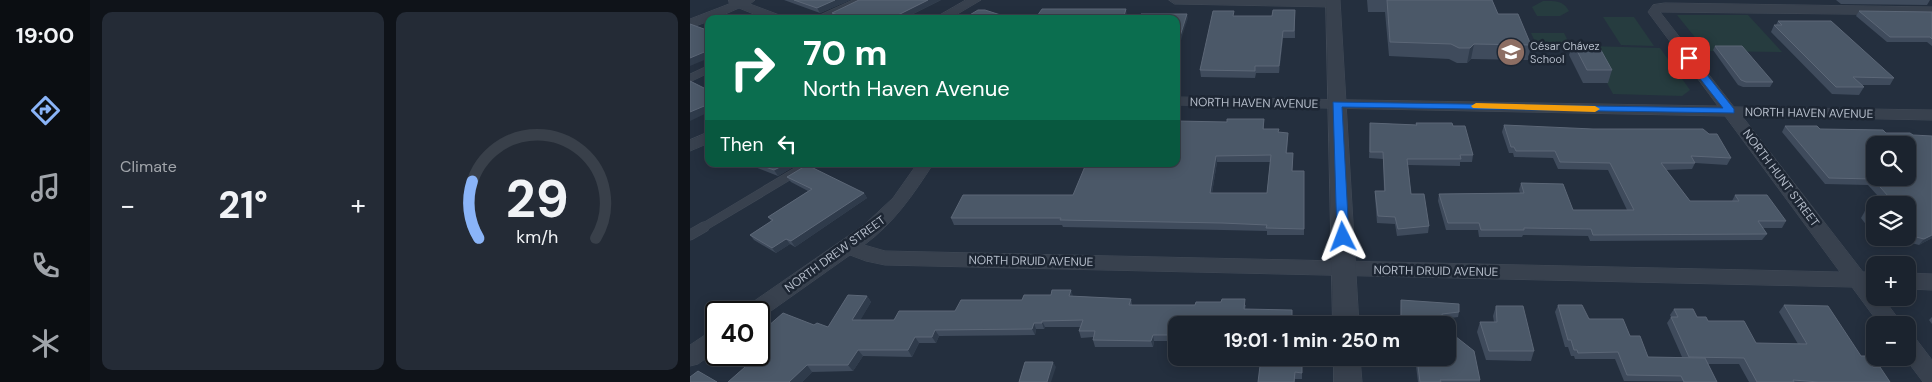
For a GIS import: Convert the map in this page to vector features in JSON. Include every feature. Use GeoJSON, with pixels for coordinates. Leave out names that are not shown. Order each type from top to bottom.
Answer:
{"type":"FeatureCollection","features":[{"type":"Feature","properties":{"kind":"street"},"geometry":{"type":"LineString","coordinates":[[947,15],[975,0]]}},
{"type":"Feature","properties":{"kind":"street"},"geometry":{"type":"LineString","coordinates":[[1175,0],[1333,1],[1346,316]]}},
{"type":"Feature","properties":{"kind":"street"},"geometry":{"type":"LineString","coordinates":[[709,15],[739,1],[769,15]]}},
{"type":"Feature","properties":{"kind":"street","name":"NORTH HUNT STREET"},"geometry":{"type":"LineString","coordinates":[[1866,280],[1730,111],[1654,12],[1657,8],[1665,7],[1932,11]]}},
{"type":"Feature","properties":{"kind":"street"},"geometry":{"type":"LineString","coordinates":[[690,24],[705,17]]}},
{"type":"Feature","properties":{"kind":"street","name":"NORTH HAVEN AVENUE"},"geometry":{"type":"LineString","coordinates":[[1180,101],[1932,115]]}},
{"type":"Feature","properties":{"kind":"street"},"geometry":{"type":"LineString","coordinates":[[690,146],[705,139]]}},
{"type":"Feature","properties":{"kind":"street","name":"NORTH DREW STREET"},"geometry":{"type":"LineString","coordinates":[[770,301],[871,230],[890,212],[923,167]]}},
{"type":"Feature","properties":{"kind":"street","name":"NORTH DRUID AVENUE"},"geometry":{"type":"LineString","coordinates":[[849,246],[866,254],[885,258],[1866,280]]}},
{"type":"Feature","properties":{"kind":"street"},"geometry":{"type":"LineString","coordinates":[[1916,281],[1932,282]]}},
{"type":"Feature","properties":{"kind":"street"},"geometry":{"type":"LineString","coordinates":[[690,357],[705,347]]}},
{"type":"Feature","properties":{"kind":"street"},"geometry":{"type":"LineString","coordinates":[[1916,356],[1932,378]]}},
{"type":"Feature","properties":{"kind":"street"},"geometry":{"type":"LineString","coordinates":[[1347,366],[1348,382]]}},
{"type":"Feature","properties":{"kind":"lane"},"geometry":{"type":"LineString","coordinates":[[829,15],[861,0]]}},
{"type":"Feature","properties":{"kind":"lane"},"geometry":{"type":"LineString","coordinates":[[690,78],[705,71]]}},
{"type":"Feature","properties":{"kind":"lane"},"geometry":{"type":"LineString","coordinates":[[690,234],[804,167]]}},
{"type":"Feature","properties":{"kind":"green space"},"geometry":{"type":"Polygon","coordinates":[[[1543,1],[1561,3],[1569,11],[1560,16],[1537,16],[1532,7],[1543,1]]]}},
{"type":"Feature","properties":{"kind":"green space"},"geometry":{"type":"Polygon","coordinates":[[[1677,15],[1748,15],[1782,52],[1706,51],[1677,15]]]}},
{"type":"Feature","properties":{"kind":"green space"},"geometry":{"type":"Polygon","coordinates":[[[1603,17],[1634,17],[1654,46],[1621,45],[1603,17]]]}},
{"type":"Feature","properties":{"kind":"green space"},"geometry":{"type":"Polygon","coordinates":[[[1531,33],[1564,33],[1571,47],[1537,46],[1531,33]]]}},
{"type":"Feature","properties":{"kind":"green space"},"geometry":{"type":"Polygon","coordinates":[[[1587,46],[1660,48],[1690,90],[1682,96],[1613,94],[1587,46]]]}},
{"type":"Feature","properties":{"kind":"building"},"geometry":{"type":"Polygon","coordinates":[[[794,0],[835,0],[817,8],[794,0]]]}},
{"type":"Feature","properties":{"kind":"building"},"geometry":{"type":"Polygon","coordinates":[[[859,0],[928,0],[898,15],[838,15],[832,13],[859,0]]]}},
{"type":"Feature","properties":{"kind":"building"},"geometry":{"type":"Polygon","coordinates":[[[1387,0],[1492,0],[1498,14],[1518,14],[1531,45],[1474,44],[1470,48],[1459,48],[1451,44],[1390,42],[1387,0]]]}},
{"type":"Feature","properties":{"kind":"building"},"geometry":{"type":"Polygon","coordinates":[[[1042,9],[1126,9],[1124,15],[1038,15],[1042,9]]]}},
{"type":"Feature","properties":{"kind":"building"},"geometry":{"type":"Polygon","coordinates":[[[978,10],[985,10],[1001,15],[970,15],[978,10]]]}},
{"type":"Feature","properties":{"kind":"building"},"geometry":{"type":"Polygon","coordinates":[[[1273,10],[1295,10],[1294,31],[1283,31],[1279,66],[1255,66],[1255,71],[1200,70],[1213,11],[1234,11],[1233,16],[1272,16],[1273,10]]]}},
{"type":"Feature","properties":{"kind":"building"},"geometry":{"type":"Polygon","coordinates":[[[1859,11],[1932,12],[1932,39],[1930,37],[1890,37],[1859,11]]]}},
{"type":"Feature","properties":{"kind":"building"},"geometry":{"type":"Polygon","coordinates":[[[1187,14],[1180,36],[1180,15],[1141,15],[1187,14]]]}},
{"type":"Feature","properties":{"kind":"building"},"geometry":{"type":"Polygon","coordinates":[[[1778,21],[1831,21],[1894,78],[1853,77],[1864,87],[1836,87],[1774,25],[1782,25],[1778,21]]]}},
{"type":"Feature","properties":{"kind":"building"},"geometry":{"type":"Polygon","coordinates":[[[690,24],[705,29],[705,52],[690,58],[690,24]]]}},
{"type":"Feature","properties":{"kind":"building"},"geometry":{"type":"Polygon","coordinates":[[[1573,43],[1597,43],[1612,70],[1587,70],[1573,43]]]}},
{"type":"Feature","properties":{"kind":"building"},"geometry":{"type":"Polygon","coordinates":[[[1715,46],[1742,46],[1773,82],[1746,82],[1741,80],[1715,46]]]}},
{"type":"Feature","properties":{"kind":"building"},"geometry":{"type":"Polygon","coordinates":[[[690,81],[705,88],[705,106],[690,112],[690,81]]]}},
{"type":"Feature","properties":{"kind":"building"},"geometry":{"type":"Polygon","coordinates":[[[1227,119],[1264,119],[1263,129],[1279,129],[1278,132],[1288,133],[1286,153],[1293,153],[1292,171],[1304,171],[1304,229],[1266,228],[1267,225],[1222,223],[1060,220],[1061,218],[951,218],[963,195],[1073,195],[1085,167],[1180,167],[1180,121],[1227,122],[1227,119]],[[1271,155],[1216,156],[1210,193],[1267,193],[1271,155]]]}},
{"type":"Feature","properties":{"kind":"building"},"geometry":{"type":"Polygon","coordinates":[[[1370,123],[1417,125],[1416,123],[1452,123],[1453,126],[1465,126],[1473,155],[1460,155],[1461,159],[1407,159],[1411,194],[1424,194],[1429,226],[1398,229],[1395,217],[1378,216],[1375,191],[1385,191],[1383,152],[1370,152],[1370,123]]]}},
{"type":"Feature","properties":{"kind":"building"},"geometry":{"type":"Polygon","coordinates":[[[1504,125],[1593,129],[1703,129],[1709,134],[1717,134],[1731,158],[1691,156],[1695,163],[1661,163],[1690,201],[1739,201],[1735,195],[1767,195],[1786,221],[1758,221],[1767,234],[1593,235],[1591,229],[1524,228],[1524,230],[1481,230],[1479,223],[1448,223],[1439,194],[1524,193],[1521,183],[1563,184],[1573,210],[1634,210],[1610,163],[1560,162],[1555,151],[1516,151],[1514,147],[1511,147],[1504,125]]]}},
{"type":"Feature","properties":{"kind":"building"},"geometry":{"type":"Polygon","coordinates":[[[1785,126],[1817,126],[1820,129],[1883,130],[1886,133],[1910,133],[1913,135],[1932,136],[1932,235],[1924,239],[1916,237],[1916,196],[1888,196],[1879,186],[1916,186],[1916,136],[1866,136],[1866,179],[1829,178],[1785,126]]]}},
{"type":"Feature","properties":{"kind":"building"},"geometry":{"type":"Polygon","coordinates":[[[766,167],[780,167],[774,170],[766,167]]]}},
{"type":"Feature","properties":{"kind":"building"},"geometry":{"type":"Polygon","coordinates":[[[804,167],[811,167],[864,193],[791,241],[786,239],[772,248],[750,235],[773,220],[768,217],[812,189],[787,177],[804,167]]]}},
{"type":"Feature","properties":{"kind":"building"},"geometry":{"type":"Polygon","coordinates":[[[1052,290],[1071,290],[1069,296],[1131,299],[1129,305],[1195,305],[1196,302],[1221,302],[1222,299],[1245,299],[1244,309],[1292,310],[1292,316],[1168,316],[1168,335],[1153,335],[1151,341],[1093,340],[1095,331],[1079,331],[1083,320],[1042,321],[1042,323],[1034,323],[1032,329],[935,330],[932,337],[915,337],[908,350],[858,350],[848,365],[807,365],[789,382],[728,382],[746,366],[770,366],[770,324],[783,313],[814,325],[817,323],[828,327],[848,295],[867,296],[852,320],[894,320],[899,311],[955,311],[961,300],[1022,300],[1024,295],[1051,295],[1052,290]]]}},
{"type":"Feature","properties":{"kind":"building"},"geometry":{"type":"Polygon","coordinates":[[[1401,300],[1459,304],[1459,312],[1442,314],[1442,316],[1401,316],[1401,300]]]}},
{"type":"Feature","properties":{"kind":"building"},"geometry":{"type":"Polygon","coordinates":[[[1558,305],[1582,305],[1589,319],[1623,319],[1630,336],[1640,336],[1648,357],[1705,358],[1717,382],[1684,382],[1681,376],[1627,375],[1618,352],[1578,353],[1577,350],[1574,350],[1571,340],[1568,340],[1558,305]]]}},
{"type":"Feature","properties":{"kind":"building"},"geometry":{"type":"Polygon","coordinates":[[[1784,305],[1828,306],[1861,356],[1866,356],[1866,366],[1880,367],[1890,382],[1793,380],[1794,382],[1757,382],[1744,358],[1689,357],[1671,317],[1678,317],[1674,309],[1693,309],[1697,317],[1706,317],[1708,321],[1744,321],[1756,343],[1807,344],[1784,305]]]}},
{"type":"Feature","properties":{"kind":"building"},"geometry":{"type":"Polygon","coordinates":[[[1496,306],[1523,306],[1534,351],[1489,351],[1480,322],[1497,322],[1496,306]]]}},
{"type":"Feature","properties":{"kind":"building"},"geometry":{"type":"Polygon","coordinates":[[[1456,337],[1474,351],[1480,380],[1420,382],[1418,366],[1456,366],[1456,337]]]}},
{"type":"Feature","properties":{"kind":"building"},"geometry":{"type":"Polygon","coordinates":[[[1025,362],[1053,362],[1047,382],[1019,382],[1025,362]]]}},
{"type":"Feature","properties":{"kind":"building"},"geometry":{"type":"Polygon","coordinates":[[[1260,366],[1302,366],[1302,373],[1295,372],[1294,382],[1258,382],[1260,366]]]}},
{"type":"Feature","properties":{"kind":"building"},"geometry":{"type":"Polygon","coordinates":[[[698,371],[717,382],[690,382],[690,377],[698,371]]]}},
{"type":"Feature","properties":{"kind":"slow traffic"},"geometry":{"type":"LineString","coordinates":[[1476,106],[1595,109]]}},
{"type":"Feature","properties":{"kind":"place","name":"César Chávez School"},"geometry":{"type":"Point","coordinates":[1511,52]}},
{"type":"Feature","properties":{"kind":"route"},"geometry":{"type":"LineString","coordinates":[[1343,237],[1337,104],[1730,111],[1689,58]]}}]}
